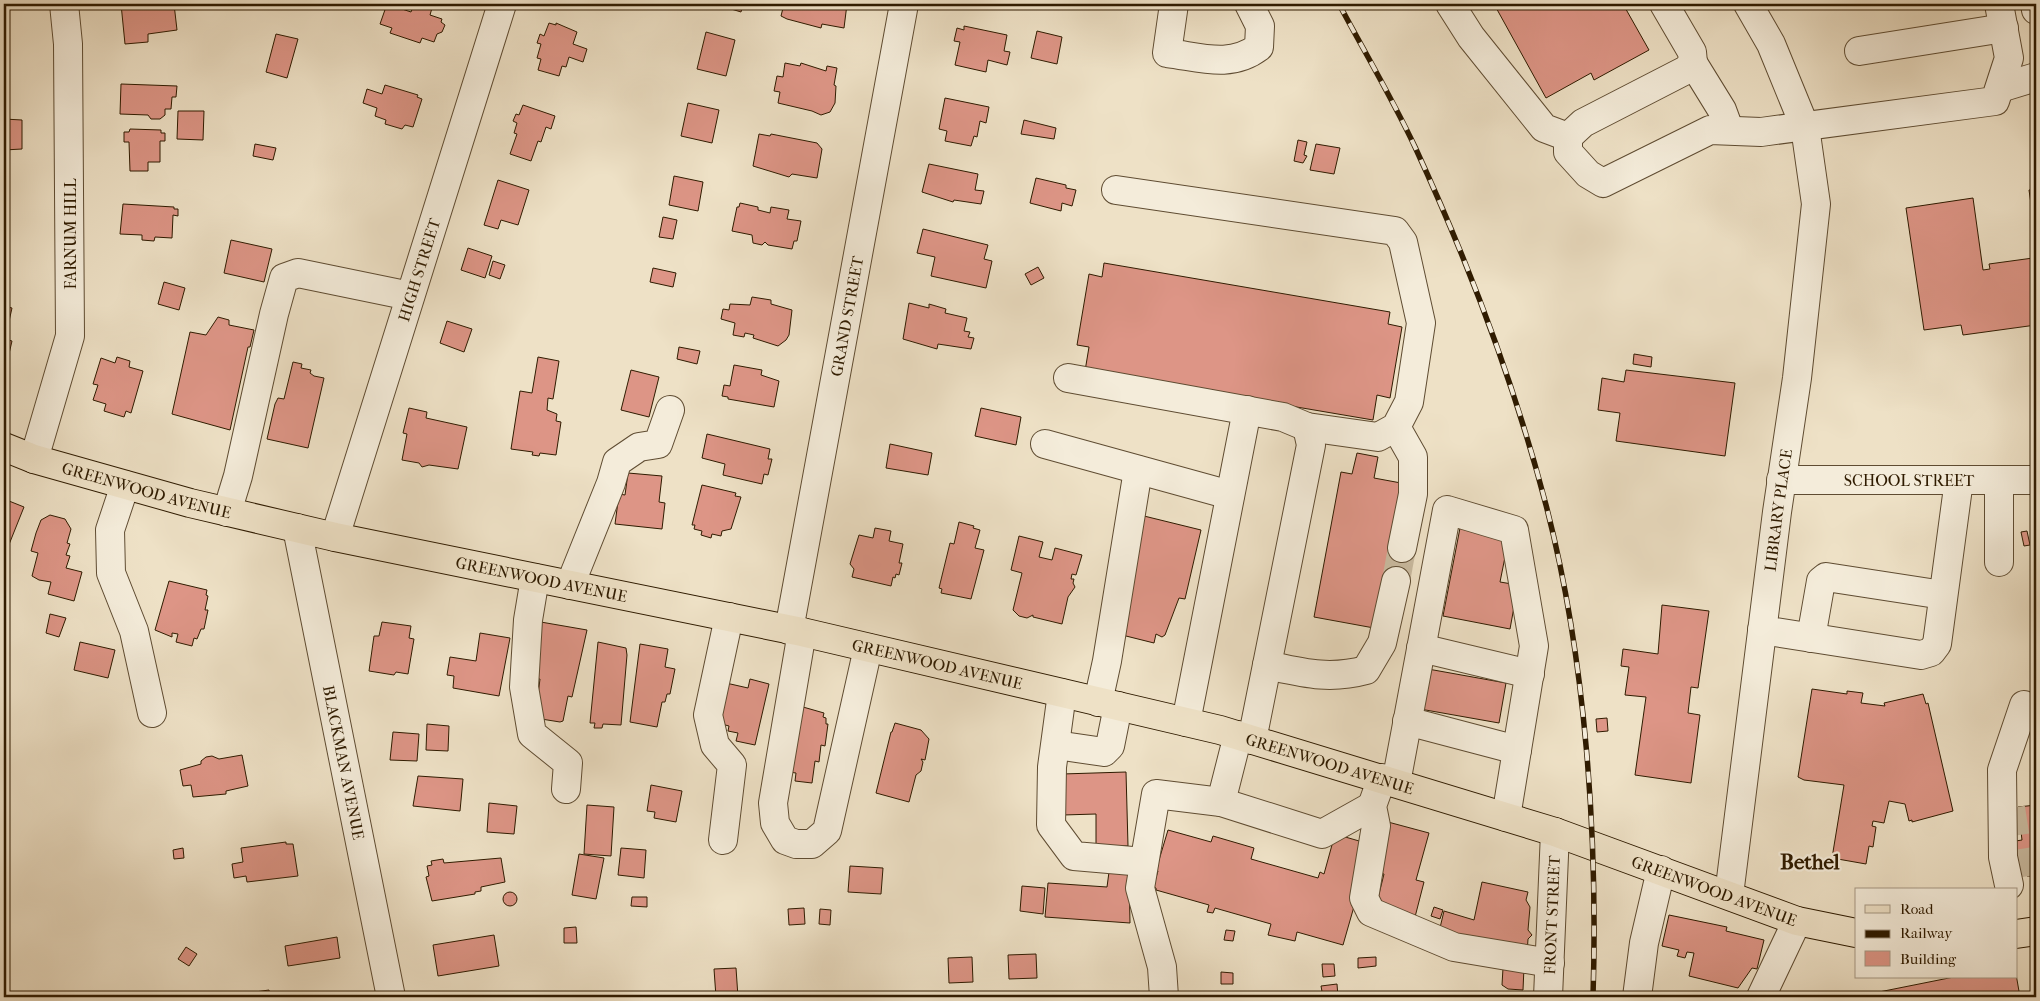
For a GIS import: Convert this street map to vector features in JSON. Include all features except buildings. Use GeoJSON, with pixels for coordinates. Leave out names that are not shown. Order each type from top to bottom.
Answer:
{"type":"FeatureCollection","features":[{"type":"Feature","properties":{"kind":"main road","name":"GREENWOOD AVENUE"},"geometry":{"type":"LineString","coordinates":[[4,447],[34,459],[227,512],[336,537],[796,631],[1245,737],[1555,832],[1798,921],[1855,934]]}},
{"type":"Feature","properties":{"kind":"main road"},"geometry":{"type":"LineString","coordinates":[[2018,934],[2036,932]]}},
{"type":"Feature","properties":{"kind":"street","name":"FARNUM HILL"},"geometry":{"type":"LineString","coordinates":[[34,459],[70,336],[68,44],[64,4]]}},
{"type":"Feature","properties":{"kind":"street","name":"HIGH STREET"},"geometry":{"type":"LineString","coordinates":[[336,537],[502,4]]}},
{"type":"Feature","properties":{"kind":"street","name":"GRAND STREET"},"geometry":{"type":"LineString","coordinates":[[868,648],[827,831],[812,844],[796,844],[785,840],[775,823],[773,803],[796,631],[904,4]]}},
{"type":"Feature","properties":{"kind":"street"},"geometry":{"type":"LineString","coordinates":[[1174,4],[1167,53],[1237,60],[1259,47],[1260,26],[1249,4]]}},
{"type":"Feature","properties":{"kind":"street"},"geometry":{"type":"LineString","coordinates":[[1450,4],[1471,37],[1544,128],[1568,137]]}},
{"type":"Feature","properties":{"kind":"street"},"geometry":{"type":"LineString","coordinates":[[1664,4],[1692,52],[1693,63],[1722,110],[1729,129]]}},
{"type":"Feature","properties":{"kind":"street","name":"LIBRARY PLACE"},"geometry":{"type":"LineString","coordinates":[[1729,895],[1781,480],[1797,378],[1816,204],[1805,127],[1771,44],[1748,4]]}},
{"type":"Feature","properties":{"kind":"street"},"geometry":{"type":"LineString","coordinates":[[2034,4],[2036,10]]}},
{"type":"Feature","properties":{"kind":"street"},"geometry":{"type":"LineString","coordinates":[[1693,63],[1686,70],[1583,123],[1568,137],[1568,152],[1588,174],[1603,183],[1710,130],[1729,129],[1760,132],[1995,101],[2009,58],[2001,16],[1859,51]]}},
{"type":"Feature","properties":{"kind":"street"},"geometry":{"type":"LineString","coordinates":[[2000,88],[2036,77]]}},
{"type":"Feature","properties":{"kind":"street"},"geometry":{"type":"LineString","coordinates":[[1068,378],[1283,417],[1306,427],[1378,437],[1396,427],[1409,402],[1421,324],[1403,242],[1395,231],[1116,190]]}},
{"type":"Feature","properties":{"kind":"street"},"geometry":{"type":"LineString","coordinates":[[227,512],[238,476],[274,314],[284,278],[298,273],[410,296]]}},
{"type":"Feature","properties":{"kind":"street"},"geometry":{"type":"LineString","coordinates":[[570,585],[611,482],[617,462],[639,447],[658,444],[670,410]]}},
{"type":"Feature","properties":{"kind":"street"},"geometry":{"type":"LineString","coordinates":[[1186,722],[1247,410]]}},
{"type":"Feature","properties":{"kind":"street"},"geometry":{"type":"LineString","coordinates":[[1221,802],[1245,737],[1267,665],[1311,445],[1306,427]]}},
{"type":"Feature","properties":{"kind":"street"},"geometry":{"type":"LineString","coordinates":[[1396,427],[1414,457],[1412,494],[1402,548]]}},
{"type":"Feature","properties":{"kind":"street"},"geometry":{"type":"LineString","coordinates":[[1045,444],[1230,495]]}},
{"type":"Feature","properties":{"kind":"street"},"geometry":{"type":"LineString","coordinates":[[1056,745],[1104,752],[1110,746],[1108,661],[1138,470]]}},
{"type":"Feature","properties":{"kind":"street","name":"SCHOOL STREET"},"geometry":{"type":"LineString","coordinates":[[1781,480],[2036,480]]}},
{"type":"Feature","properties":{"kind":"street"},"geometry":{"type":"LineString","coordinates":[[1762,630],[1926,654],[1931,652],[1936,644],[1959,480]]}},
{"type":"Feature","properties":{"kind":"street"},"geometry":{"type":"LineString","coordinates":[[1999,480],[1999,562]]}},
{"type":"Feature","properties":{"kind":"street"},"geometry":{"type":"LineString","coordinates":[[125,484],[110,530],[111,573],[134,631],[152,713]]}},
{"type":"Feature","properties":{"kind":"street"},"geometry":{"type":"LineString","coordinates":[[1164,997],[1162,967],[1140,888],[1156,794],[1221,802],[1322,834],[1372,806],[1389,780],[1407,721],[1447,510],[1514,530],[1534,646],[1506,816]]}},
{"type":"Feature","properties":{"kind":"street","name":"BLACKMAN AVENUE"},"geometry":{"type":"LineString","coordinates":[[297,528],[391,997]]}},
{"type":"Feature","properties":{"kind":"street"},"geometry":{"type":"LineString","coordinates":[[1811,638],[1821,581],[1826,577],[1832,576],[1943,595]]}},
{"type":"Feature","properties":{"kind":"street"},"geometry":{"type":"LineString","coordinates":[[535,578],[527,629],[524,687],[532,734],[568,763],[566,789]]}},
{"type":"Feature","properties":{"kind":"street"},"geometry":{"type":"LineString","coordinates":[[1267,665],[1304,674],[1342,677],[1366,670],[1382,643],[1396,581]]}},
{"type":"Feature","properties":{"kind":"street"},"geometry":{"type":"LineString","coordinates":[[723,840],[732,765],[715,745],[708,715],[729,617]]}},
{"type":"Feature","properties":{"kind":"street"},"geometry":{"type":"LineString","coordinates":[[1421,648],[1530,674]]}},
{"type":"Feature","properties":{"kind":"street"},"geometry":{"type":"LineString","coordinates":[[1062,693],[1052,767],[1051,825],[1074,856],[1144,862]]}},
{"type":"Feature","properties":{"kind":"street"},"geometry":{"type":"LineString","coordinates":[[2015,888],[2004,857],[2002,770],[2024,704]]}},
{"type":"Feature","properties":{"kind":"street"},"geometry":{"type":"LineString","coordinates":[[1407,721],[1517,750]]}},
{"type":"Feature","properties":{"kind":"street"},"geometry":{"type":"LineString","coordinates":[[2002,770],[2010,804]]}},
{"type":"Feature","properties":{"kind":"street"},"geometry":{"type":"LineString","coordinates":[[1372,806],[1376,826],[1364,898],[1370,912],[1454,947],[1550,963]]}},
{"type":"Feature","properties":{"kind":"street","name":"FRONT STREET"},"geometry":{"type":"LineString","coordinates":[[1548,997],[1555,832]]}},
{"type":"Feature","properties":{"kind":"street"},"geometry":{"type":"LineString","coordinates":[[1637,997],[1644,943],[1660,870]]}},
{"type":"Feature","properties":{"kind":"street"},"geometry":{"type":"LineString","coordinates":[[1761,997],[1798,921]]}},
{"type":"Feature","properties":{"kind":"tunnel"},"geometry":{"type":"LineString","coordinates":[[1396,581],[1402,548]]}},
{"type":"Feature","properties":{"kind":"tunnel"},"geometry":{"type":"LineString","coordinates":[[2011,808],[2023,884]]}},
{"type":"Feature","properties":{"kind":"railway"},"geometry":{"type":"LineString","coordinates":[[1339,4],[1406,129],[1435,190],[1471,278],[1504,368],[1546,505],[1560,564],[1580,686],[1591,812],[1594,937],[1593,997]]}},
{"type":"Feature","properties":{"kind":"district","name":"Bethel"},"geometry":{"type":"Point","coordinates":[1810,862]}}]}
